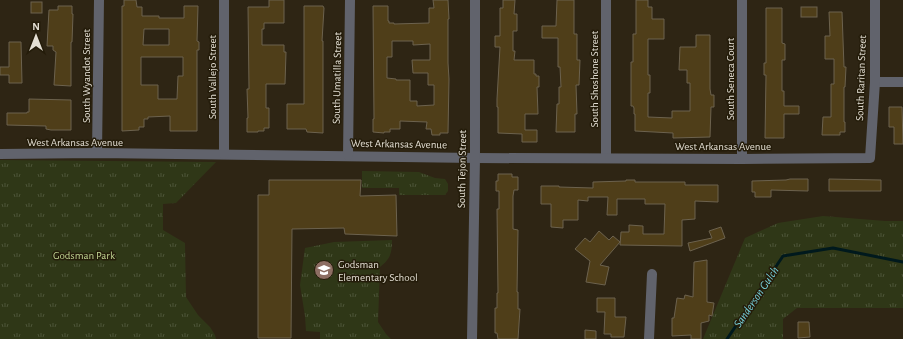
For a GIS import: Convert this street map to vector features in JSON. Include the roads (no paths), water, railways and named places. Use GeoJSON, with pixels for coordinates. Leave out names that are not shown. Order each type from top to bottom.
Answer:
{"type":"FeatureCollection","features":[{"type":"Feature","properties":{"kind":"street","name":"South Wyandot Street"},"geometry":{"type":"LineString","coordinates":[[97,153],[99,0]]}},
{"type":"Feature","properties":{"kind":"street","name":"South Vallejo Street"},"geometry":{"type":"LineString","coordinates":[[224,0],[224,154]]}},
{"type":"Feature","properties":{"kind":"street","name":"South Umatilla Street"},"geometry":{"type":"LineString","coordinates":[[348,155],[350,0]]}},
{"type":"Feature","properties":{"kind":"street","name":"South Tejon Street"},"geometry":{"type":"LineString","coordinates":[[472,339],[475,0]]}},
{"type":"Feature","properties":{"kind":"street","name":"South Shoshone Street"},"geometry":{"type":"LineString","coordinates":[[606,0],[606,158]]}},
{"type":"Feature","properties":{"kind":"street","name":"South Seneca Court"},"geometry":{"type":"LineString","coordinates":[[742,0],[742,159]]}},
{"type":"Feature","properties":{"kind":"street","name":"South Raritan Street"},"geometry":{"type":"LineString","coordinates":[[870,158],[875,82],[875,0]]}},
{"type":"Feature","properties":{"kind":"street"},"geometry":{"type":"LineString","coordinates":[[875,82],[903,82]]}},
{"type":"Feature","properties":{"kind":"street","name":"West Arkansas Avenue"},"geometry":{"type":"LineString","coordinates":[[0,154],[97,153],[348,155],[474,158],[870,158]]}},
{"type":"Feature","properties":{"kind":"street"},"geometry":{"type":"LineString","coordinates":[[649,339],[652,274]]}},
{"type":"Feature","properties":{"kind":"waterway","name":"Sanderson Gulch"},"geometry":{"type":"LineString","coordinates":[[727,339],[783,256],[833,248],[903,262]]}},
{"type":"Feature","properties":{"kind":"place","name":"Godsman Elementary School"},"geometry":{"type":"Point","coordinates":[324,270]}},
{"type":"Feature","properties":{"kind":"park label","name":"Godsman Park"},"geometry":{"type":"Point","coordinates":[84,255]}}]}
